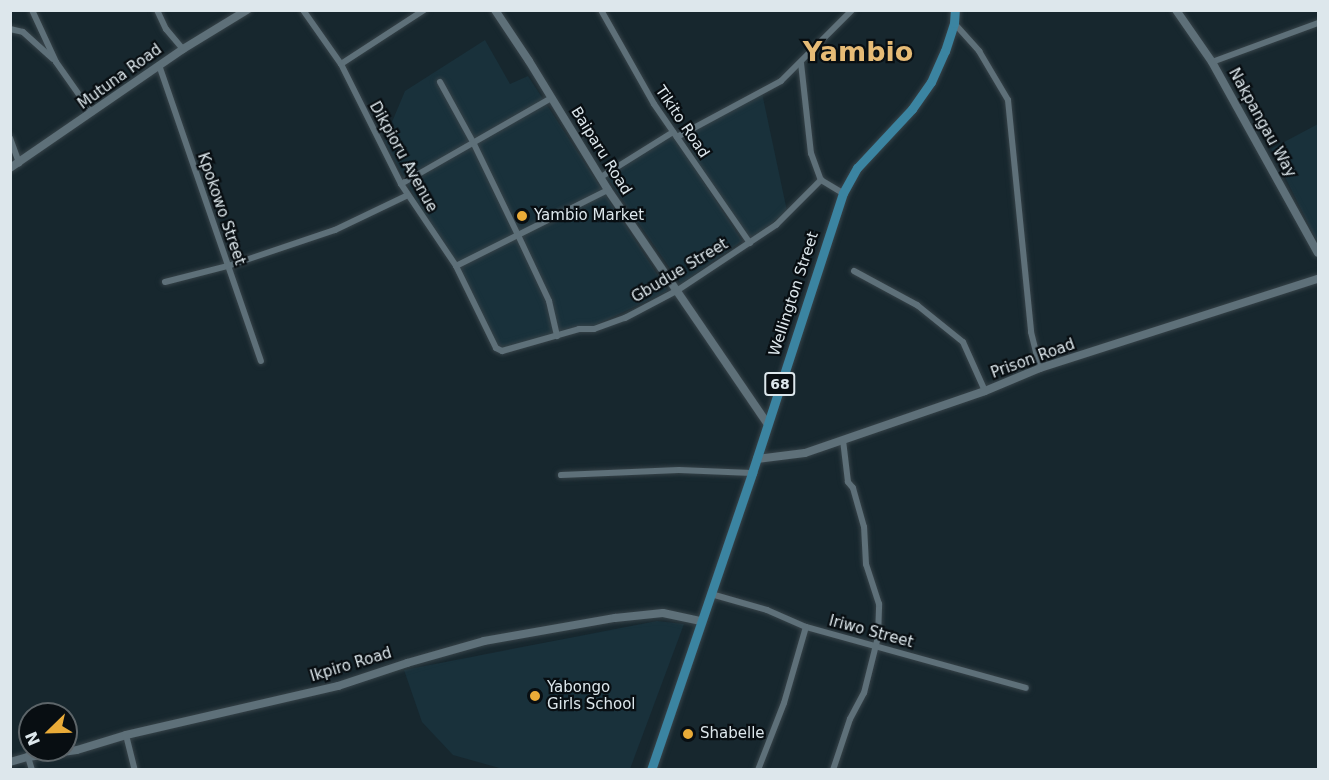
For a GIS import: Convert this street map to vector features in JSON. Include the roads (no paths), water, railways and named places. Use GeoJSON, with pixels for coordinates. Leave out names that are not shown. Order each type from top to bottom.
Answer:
{"type":"FeatureCollection","features":[{"type":"Feature","properties":{"kind":"main road","name":"Wellington Street"},"geometry":{"type":"LineString","coordinates":[[651,770],[757,459],[843,193],[857,168],[912,109],[931,82],[954,23],[955,10]]}},
{"type":"Feature","properties":{"kind":"street"},"geometry":{"type":"LineString","coordinates":[[32,10],[56,63]]}},
{"type":"Feature","properties":{"kind":"street"},"geometry":{"type":"LineString","coordinates":[[157,10],[166,29],[183,49]]}},
{"type":"Feature","properties":{"kind":"street","name":"Mutuna Road"},"geometry":{"type":"LineString","coordinates":[[10,168],[183,49],[247,10]]}},
{"type":"Feature","properties":{"kind":"street","name":"Dikpioru Avenue"},"geometry":{"type":"LineString","coordinates":[[303,10],[341,64],[401,184],[456,266],[496,348]]}},
{"type":"Feature","properties":{"kind":"street"},"geometry":{"type":"LineString","coordinates":[[341,64],[424,10]]}},
{"type":"Feature","properties":{"kind":"street","name":"Baiparu Road"},"geometry":{"type":"LineString","coordinates":[[495,10],[608,190],[767,423]]}},
{"type":"Feature","properties":{"kind":"street","name":"Tikito Road"},"geometry":{"type":"LineString","coordinates":[[601,10],[675,135],[750,243]]}},
{"type":"Feature","properties":{"kind":"street"},"geometry":{"type":"LineString","coordinates":[[601,177],[675,135],[781,81],[852,10]]}},
{"type":"Feature","properties":{"kind":"street","name":"Nakpangau Way"},"geometry":{"type":"LineString","coordinates":[[1176,10],[1212,62],[1318,253]]}},
{"type":"Feature","properties":{"kind":"street"},"geometry":{"type":"LineString","coordinates":[[954,23],[979,51],[1008,100],[1031,332],[1040,369]]}},
{"type":"Feature","properties":{"kind":"street"},"geometry":{"type":"LineString","coordinates":[[1212,62],[1318,23]]}},
{"type":"Feature","properties":{"kind":"street"},"geometry":{"type":"LineString","coordinates":[[10,29],[23,32],[56,63],[92,113]]}},
{"type":"Feature","properties":{"kind":"street"},"geometry":{"type":"LineString","coordinates":[[801,63],[810,153],[821,180],[843,193]]}},
{"type":"Feature","properties":{"kind":"street","name":"Kpokowo Street"},"geometry":{"type":"LineString","coordinates":[[159,65],[261,361]]}},
{"type":"Feature","properties":{"kind":"street"},"geometry":{"type":"LineString","coordinates":[[440,82],[473,142],[518,235],[549,302],[558,336]]}},
{"type":"Feature","properties":{"kind":"street"},"geometry":{"type":"LineString","coordinates":[[401,184],[551,98]]}},
{"type":"Feature","properties":{"kind":"street"},"geometry":{"type":"LineString","coordinates":[[10,138],[19,163]]}},
{"type":"Feature","properties":{"kind":"street","name":"Gbudue Street"},"geometry":{"type":"LineString","coordinates":[[496,348],[502,351],[579,329],[594,330],[624,318],[678,290],[776,225],[821,180]]}},
{"type":"Feature","properties":{"kind":"street"},"geometry":{"type":"LineString","coordinates":[[456,266],[608,190]]}},
{"type":"Feature","properties":{"kind":"street"},"geometry":{"type":"LineString","coordinates":[[165,282],[228,267],[334,230],[408,195]]}},
{"type":"Feature","properties":{"kind":"street"},"geometry":{"type":"LineString","coordinates":[[854,271],[917,305],[963,342],[985,391]]}},
{"type":"Feature","properties":{"kind":"street","name":"Prison Road"},"geometry":{"type":"LineString","coordinates":[[757,459],[805,453],[985,391],[1040,369],[1318,279]]}},
{"type":"Feature","properties":{"kind":"street"},"geometry":{"type":"LineString","coordinates":[[833,770],[850,719],[864,693],[878,637],[879,604],[866,564],[864,527],[853,488],[848,482],[843,440]]}},
{"type":"Feature","properties":{"kind":"street"},"geometry":{"type":"LineString","coordinates":[[561,475],[679,470],[752,472]]}},
{"type":"Feature","properties":{"kind":"street","name":"Iriwo Street"},"geometry":{"type":"LineString","coordinates":[[711,594],[767,610],[806,627],[1026,688]]}},
{"type":"Feature","properties":{"kind":"street","name":"Ikpiro Road"},"geometry":{"type":"LineString","coordinates":[[78,750],[126,735],[338,686],[484,641],[663,613],[702,621]]}},
{"type":"Feature","properties":{"kind":"street"},"geometry":{"type":"LineString","coordinates":[[758,770],[784,703],[806,627]]}},
{"type":"Feature","properties":{"kind":"street"},"geometry":{"type":"LineString","coordinates":[[126,735],[135,770]]}},
{"type":"Feature","properties":{"kind":"place","name":"Yambio Market"},"geometry":{"type":"Point","coordinates":[522,216]}},
{"type":"Feature","properties":{"kind":"place","name":"Yabongo Girls School"},"geometry":{"type":"Point","coordinates":[535,696]}},
{"type":"Feature","properties":{"kind":"place","name":"Shabelle"},"geometry":{"type":"Point","coordinates":[688,734]}},
{"type":"Feature","properties":{"kind":"district","name":"Yambio"},"geometry":{"type":"Point","coordinates":[858,52]}}]}
